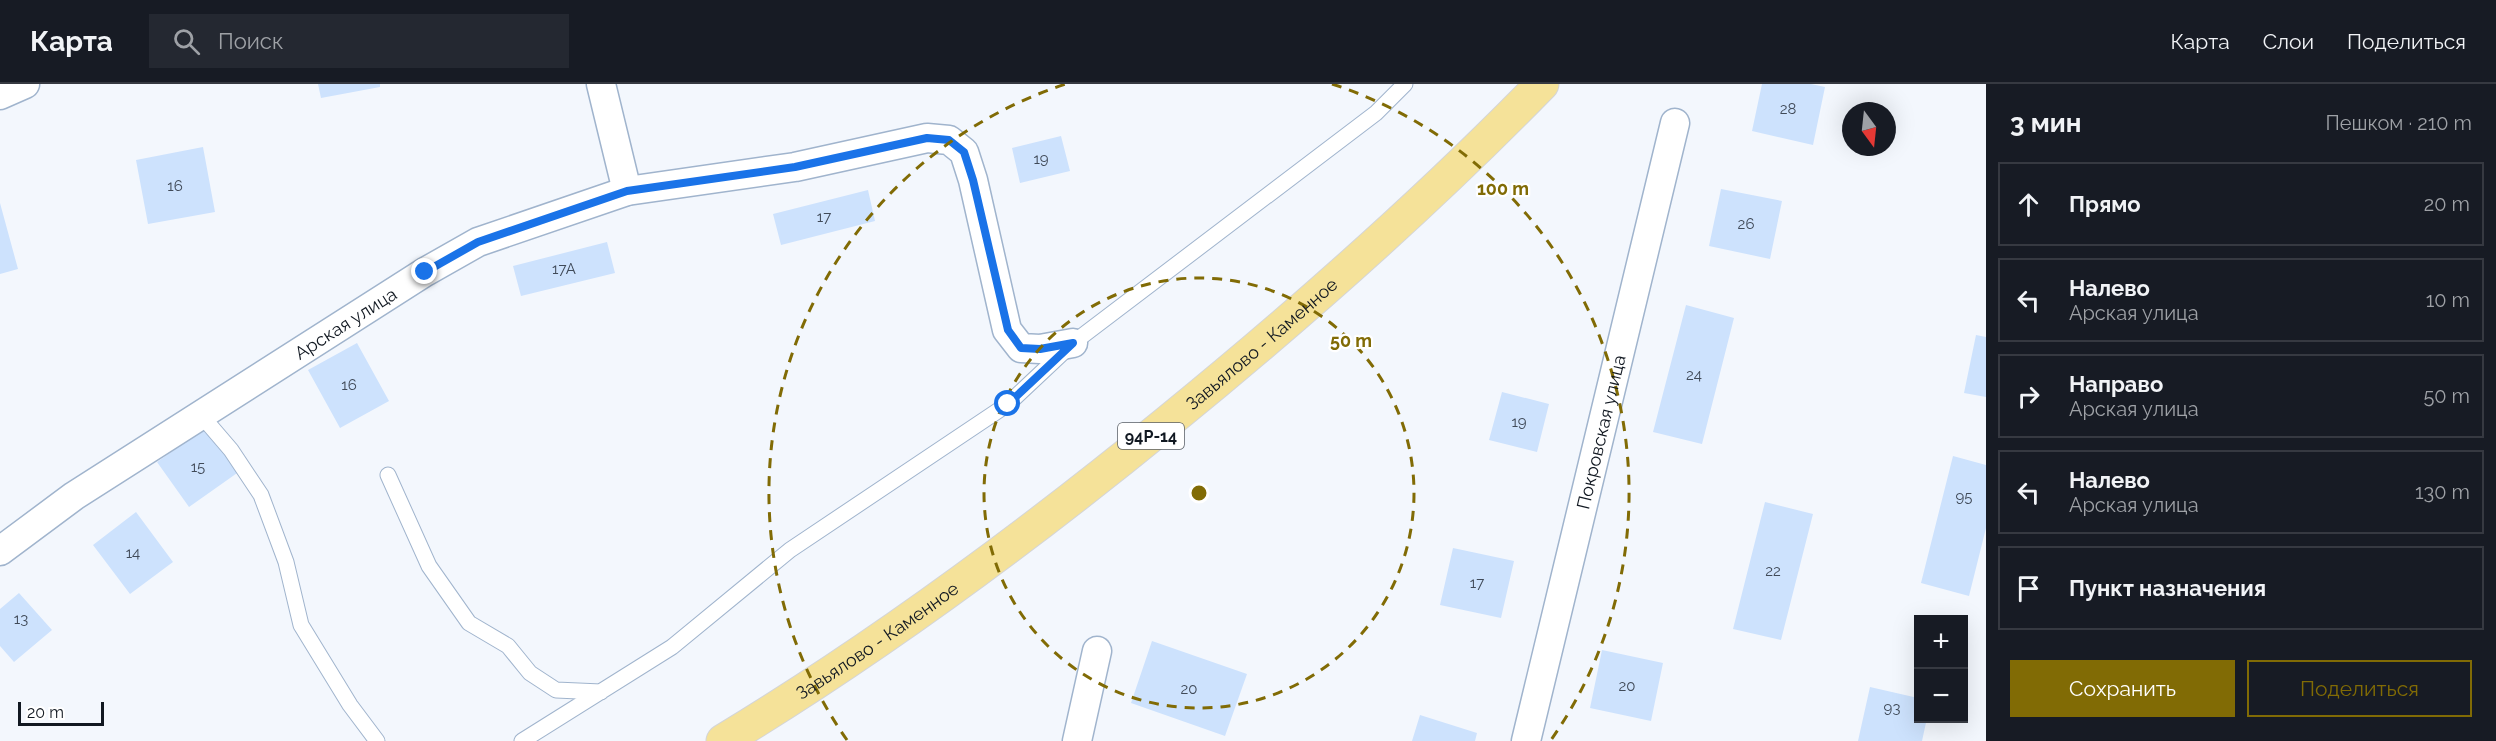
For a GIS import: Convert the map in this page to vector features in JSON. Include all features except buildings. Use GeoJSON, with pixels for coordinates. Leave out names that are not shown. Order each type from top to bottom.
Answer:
{"type":"FeatureCollection","features":[{"type":"Feature","properties":{"kind":"main road","name":"Завьялово - Каменное"},"geometry":{"type":"LineString","coordinates":[[723,741],[777,708],[929,606],[1090,486],[1237,365],[1361,258],[1542,84]]}},
{"type":"Feature","properties":{"kind":"street"},"geometry":{"type":"LineString","coordinates":[[0,95],[25,84]]}},
{"type":"Feature","properties":{"kind":"street"},"geometry":{"type":"LineString","coordinates":[[601,84],[627,191]]}},
{"type":"Feature","properties":{"kind":"street","name":"Покровская улица"},"geometry":{"type":"LineString","coordinates":[[1526,741],[1675,123]]}},
{"type":"Feature","properties":{"kind":"street","name":"Арская улица"},"geometry":{"type":"LineString","coordinates":[[0,551],[74,496],[425,272],[478,242],[627,191],[795,167],[927,138],[949,140],[964,152],[973,180],[1008,330],[1021,348],[1040,349],[1073,343]]}},
{"type":"Feature","properties":{"kind":"street"},"geometry":{"type":"LineString","coordinates":[[1077,741],[1097,651]]}},
{"type":"Feature","properties":{"kind":"lane"},"geometry":{"type":"LineString","coordinates":[[522,741],[672,647],[790,550],[1008,404],[1073,343],[1376,113],[1405,84]]}},
{"type":"Feature","properties":{"kind":"lane"},"geometry":{"type":"LineString","coordinates":[[201,415],[231,450],[261,495],[286,562],[301,625],[350,705],[377,741]]}},
{"type":"Feature","properties":{"kind":"lane"},"geometry":{"type":"LineString","coordinates":[[388,476],[429,566],[469,623],[508,646],[531,673],[556,690],[601,692]]}},
{"type":"Feature","properties":{"kind":"route"},"geometry":{"type":"LineString","coordinates":[[425,272],[478,242],[627,191],[795,167],[927,138],[949,140],[964,152],[973,180],[1008,330],[1021,348],[1040,349],[1073,343],[1008,404]]}}]}
